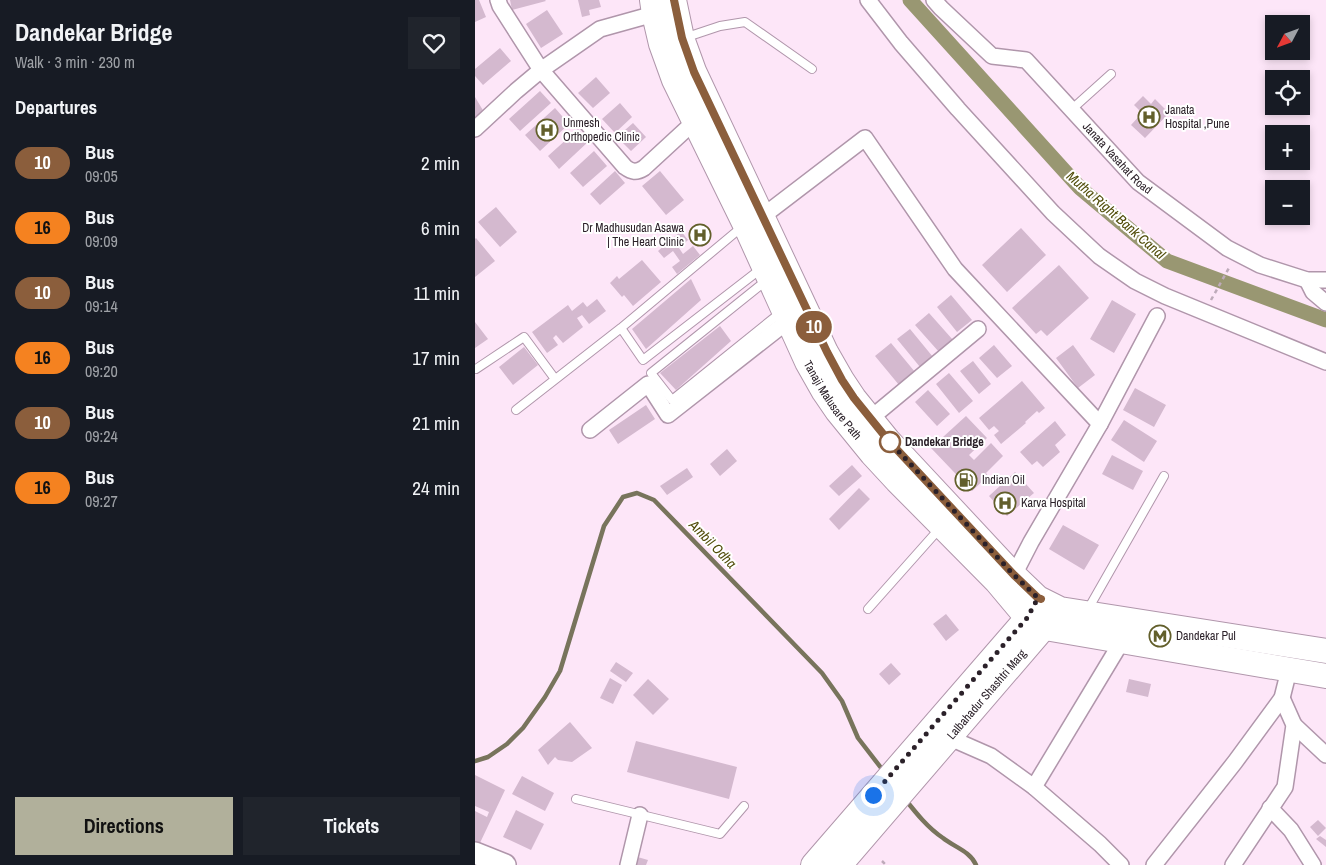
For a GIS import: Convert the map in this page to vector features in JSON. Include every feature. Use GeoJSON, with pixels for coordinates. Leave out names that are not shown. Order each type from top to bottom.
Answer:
{"type":"FeatureCollection","features":[{"type":"Feature","properties":{"kind":"main road","name":"Tanaji Malusare Path"},"geometry":{"type":"LineString","coordinates":[[664,6],[682,38],[754,221],[766,273],[807,362],[824,392],[872,454],[905,473],[1014,575],[1042,610]]}},
{"type":"Feature","properties":{"kind":"main road","name":"Tanaji Malusare Path"},"geometry":{"type":"LineString","coordinates":[[664,6],[664,53],[674,80],[695,122],[754,221],[842,380],[888,440],[905,473],[941,527],[995,581],[1042,610]]}},
{"type":"Feature","properties":{"kind":"main road"},"geometry":{"type":"LineString","coordinates":[[1042,610],[1086,613],[1320,650],[1319,675],[1122,641],[1042,610]]}},
{"type":"Feature","properties":{"kind":"main road","name":"Lalbahadur Shashtri Marg"},"geometry":{"type":"LineString","coordinates":[[905,773],[950,738],[1042,610]]}},
{"type":"Feature","properties":{"kind":"main road","name":"Lalbahadur Shashtri Marg"},"geometry":{"type":"LineString","coordinates":[[905,773],[1042,610]]}},
{"type":"Feature","properties":{"kind":"main road"},"geometry":{"type":"LineString","coordinates":[[813,865],[905,773]]}},
{"type":"Feature","properties":{"kind":"main road"},"geometry":{"type":"LineString","coordinates":[[840,865],[905,773]]}},
{"type":"Feature","properties":{"kind":"street"},"geometry":{"type":"LineString","coordinates":[[497,0],[541,70],[631,172],[637,172],[644,168],[695,122]]}},
{"type":"Feature","properties":{"kind":"street"},"geometry":{"type":"LineString","coordinates":[[867,0],[958,109],[1053,213],[1099,256],[1135,281],[1205,313],[1326,362]]}},
{"type":"Feature","properties":{"kind":"street","name":"Janata Vasahat Road"},"geometry":{"type":"LineString","coordinates":[[935,0],[941,8],[992,56],[1026,60],[1138,182],[1227,248],[1259,265],[1307,280],[1326,280]]}},
{"type":"Feature","properties":{"kind":"street"},"geometry":{"type":"LineString","coordinates":[[475,129],[516,90],[541,70],[600,29],[664,6]]}},
{"type":"Feature","properties":{"kind":"street"},"geometry":{"type":"LineString","coordinates":[[754,221],[865,138],[955,269],[1100,424]]}},
{"type":"Feature","properties":{"kind":"street"},"geometry":{"type":"LineString","coordinates":[[1307,280],[1313,292],[1326,303]]}},
{"type":"Feature","properties":{"kind":"street"},"geometry":{"type":"LineString","coordinates":[[590,430],[648,384],[668,415],[786,316]]}},
{"type":"Feature","properties":{"kind":"street"},"geometry":{"type":"LineString","coordinates":[[1014,575],[1031,542],[1100,424],[1157,316]]}},
{"type":"Feature","properties":{"kind":"street"},"geometry":{"type":"LineString","coordinates":[[871,418],[978,329]]}},
{"type":"Feature","properties":{"kind":"street"},"geometry":{"type":"LineString","coordinates":[[1034,787],[1122,641]]}},
{"type":"Feature","properties":{"kind":"street"},"geometry":{"type":"LineString","coordinates":[[1154,865],[1235,762],[1282,698],[1289,670]]}},
{"type":"Feature","properties":{"kind":"street"},"geometry":{"type":"LineString","coordinates":[[1282,698],[1294,724],[1326,755]]}},
{"type":"Feature","properties":{"kind":"street"},"geometry":{"type":"LineString","coordinates":[[1233,865],[1285,787],[1294,724]]}},
{"type":"Feature","properties":{"kind":"street"},"geometry":{"type":"LineString","coordinates":[[950,738],[991,756],[1034,787],[1100,844],[1121,865]]}},
{"type":"Feature","properties":{"kind":"street"},"geometry":{"type":"LineString","coordinates":[[1270,808],[1291,830],[1313,865]]}},
{"type":"Feature","properties":{"kind":"street"},"geometry":{"type":"LineString","coordinates":[[628,865],[641,814]]}},
{"type":"Feature","properties":{"kind":"street"},"geometry":{"type":"LineString","coordinates":[[475,853],[505,865]]}},
{"type":"Feature","properties":{"kind":"lane"},"geometry":{"type":"LineString","coordinates":[[682,38],[720,26],[745,22],[812,69]]}},
{"type":"Feature","properties":{"kind":"lane"},"geometry":{"type":"LineString","coordinates":[[1071,110],[1111,74]]}},
{"type":"Feature","properties":{"kind":"lane"},"geometry":{"type":"LineString","coordinates":[[515,410],[754,221]]}},
{"type":"Feature","properties":{"kind":"lane"},"geometry":{"type":"LineString","coordinates":[[621,328],[643,360],[766,273]]}},
{"type":"Feature","properties":{"kind":"lane"},"geometry":{"type":"LineString","coordinates":[[766,273],[651,373],[672,400],[786,316]]}},
{"type":"Feature","properties":{"kind":"lane"},"geometry":{"type":"LineString","coordinates":[[476,369],[524,336],[555,379]]}},
{"type":"Feature","properties":{"kind":"lane"},"geometry":{"type":"LineString","coordinates":[[1086,613],[1164,476]]}},
{"type":"Feature","properties":{"kind":"lane"},"geometry":{"type":"LineString","coordinates":[[868,609],[941,527]]}},
{"type":"Feature","properties":{"kind":"lane"},"geometry":{"type":"LineString","coordinates":[[576,799],[720,834],[744,806]]}},
{"type":"Feature","properties":{"kind":"path"},"geometry":{"type":"LineString","coordinates":[[1205,313],[1237,253]]}},
{"type":"Feature","properties":{"kind":"path"},"geometry":{"type":"LineString","coordinates":[[882,861],[885,865]]}},
{"type":"Feature","properties":{"kind":"building"},"geometry":{"type":"Polygon","coordinates":[[[475,0],[479,0],[486,17],[475,22],[475,0]]]}},
{"type":"Feature","properties":{"kind":"building"},"geometry":{"type":"Polygon","coordinates":[[[510,0],[545,0],[546,1],[512,10],[510,0]]]}},
{"type":"Feature","properties":{"kind":"building"},"geometry":{"type":"Polygon","coordinates":[[[578,0],[599,0],[601,7],[589,10],[590,15],[582,17],[578,0]]]}},
{"type":"Feature","properties":{"kind":"building"},"geometry":{"type":"Polygon","coordinates":[[[547,10],[563,34],[541,48],[526,24],[547,10]]]}},
{"type":"Feature","properties":{"kind":"building"},"geometry":{"type":"Polygon","coordinates":[[[500,48],[511,61],[483,85],[475,76],[475,69],[500,48]]]}},
{"type":"Feature","properties":{"kind":"building"},"geometry":{"type":"Polygon","coordinates":[[[596,77],[610,93],[593,108],[578,93],[596,77]]]}},
{"type":"Feature","properties":{"kind":"building"},"geometry":{"type":"Polygon","coordinates":[[[540,91],[551,103],[520,131],[509,119],[540,91]]]}},
{"type":"Feature","properties":{"kind":"building"},"geometry":{"type":"Polygon","coordinates":[[[1143,96],[1151,104],[1155,99],[1169,113],[1145,138],[1131,125],[1142,113],[1134,105],[1143,96]]]}},
{"type":"Feature","properties":{"kind":"building"},"geometry":{"type":"Polygon","coordinates":[[[475,97],[484,112],[475,118],[475,97]]]}},
{"type":"Feature","properties":{"kind":"building"},"geometry":{"type":"Polygon","coordinates":[[[620,103],[632,117],[615,133],[602,119],[620,103]]]}},
{"type":"Feature","properties":{"kind":"building"},"geometry":{"type":"Polygon","coordinates":[[[555,108],[569,124],[540,151],[525,135],[555,108]]]}},
{"type":"Feature","properties":{"kind":"building"},"geometry":{"type":"Polygon","coordinates":[[[633,123],[646,137],[631,151],[617,137],[633,123]]]}},
{"type":"Feature","properties":{"kind":"building"},"geometry":{"type":"Polygon","coordinates":[[[578,129],[589,141],[559,169],[548,156],[578,129]]]}},
{"type":"Feature","properties":{"kind":"building"},"geometry":{"type":"Polygon","coordinates":[[[594,151],[607,166],[583,187],[570,173],[594,151]]]}},
{"type":"Feature","properties":{"kind":"building"},"geometry":{"type":"Polygon","coordinates":[[[615,171],[625,183],[600,205],[590,194],[615,171]]]}},
{"type":"Feature","properties":{"kind":"building"},"geometry":{"type":"Polygon","coordinates":[[[660,171],[684,200],[666,215],[642,186],[660,171]]]}},
{"type":"Feature","properties":{"kind":"building"},"geometry":{"type":"Polygon","coordinates":[[[496,207],[517,232],[500,247],[478,222],[496,207]]]}},
{"type":"Feature","properties":{"kind":"building"},"geometry":{"type":"Polygon","coordinates":[[[1021,228],[1046,255],[1007,292],[982,265],[1021,228]]]}},
{"type":"Feature","properties":{"kind":"building"},"geometry":{"type":"Polygon","coordinates":[[[681,231],[688,240],[679,248],[683,254],[693,246],[700,255],[677,274],[672,267],[680,261],[673,251],[664,258],[658,251],[681,231]]]}},
{"type":"Feature","properties":{"kind":"building"},"geometry":{"type":"Polygon","coordinates":[[[475,239],[495,261],[475,277],[475,239]]]}},
{"type":"Feature","properties":{"kind":"building"},"geometry":{"type":"Polygon","coordinates":[[[642,260],[661,282],[633,306],[610,283],[617,276],[619,279],[642,260]]]}},
{"type":"Feature","properties":{"kind":"building"},"geometry":{"type":"Polygon","coordinates":[[[1059,265],[1089,298],[1047,336],[1041,330],[1036,334],[1012,308],[1059,265]]]}},
{"type":"Feature","properties":{"kind":"building"},"geometry":{"type":"Polygon","coordinates":[[[691,279],[701,300],[646,349],[632,329],[691,279]]]}},
{"type":"Feature","properties":{"kind":"building"},"geometry":{"type":"Polygon","coordinates":[[[951,295],[972,320],[957,332],[937,307],[951,295]]]}},
{"type":"Feature","properties":{"kind":"building"},"geometry":{"type":"Polygon","coordinates":[[[597,299],[606,311],[589,324],[582,315],[577,318],[583,327],[563,343],[556,335],[553,338],[558,345],[547,353],[532,332],[568,305],[572,311],[583,302],[587,307],[597,299]]]}},
{"type":"Feature","properties":{"kind":"building"},"geometry":{"type":"Polygon","coordinates":[[[1112,300],[1136,314],[1114,353],[1090,339],[1112,300]]]}},
{"type":"Feature","properties":{"kind":"building"},"geometry":{"type":"Polygon","coordinates":[[[929,313],[953,340],[939,352],[915,325],[929,313]]]}},
{"type":"Feature","properties":{"kind":"building"},"geometry":{"type":"Polygon","coordinates":[[[475,322],[488,339],[475,348],[475,322]]]}},
{"type":"Feature","properties":{"kind":"building"},"geometry":{"type":"Polygon","coordinates":[[[720,326],[731,341],[676,390],[660,373],[720,326]]]}},
{"type":"Feature","properties":{"kind":"building"},"geometry":{"type":"Polygon","coordinates":[[[910,329],[933,357],[920,367],[897,339],[910,329]]]}},
{"type":"Feature","properties":{"kind":"building"},"geometry":{"type":"Polygon","coordinates":[[[891,343],[915,372],[899,385],[875,356],[891,343]]]}},
{"type":"Feature","properties":{"kind":"building"},"geometry":{"type":"Polygon","coordinates":[[[994,345],[1012,366],[997,378],[979,358],[994,345]]]}},
{"type":"Feature","properties":{"kind":"building"},"geometry":{"type":"Polygon","coordinates":[[[1073,345],[1095,375],[1078,388],[1056,358],[1073,345]]]}},
{"type":"Feature","properties":{"kind":"building"},"geometry":{"type":"Polygon","coordinates":[[[524,347],[538,365],[513,385],[499,367],[524,347]]]}},
{"type":"Feature","properties":{"kind":"building"},"geometry":{"type":"Polygon","coordinates":[[[973,361],[991,384],[979,394],[960,371],[973,361]]]}},
{"type":"Feature","properties":{"kind":"building"},"geometry":{"type":"Polygon","coordinates":[[[949,373],[973,401],[959,413],[936,384],[949,373]]]}},
{"type":"Feature","properties":{"kind":"building"},"geometry":{"type":"Polygon","coordinates":[[[1022,381],[1045,408],[1039,413],[1037,411],[1001,444],[994,435],[999,431],[994,426],[989,430],[979,418],[1022,381]]]}},
{"type":"Feature","properties":{"kind":"building"},"geometry":{"type":"Polygon","coordinates":[[[1135,388],[1166,405],[1154,427],[1123,410],[1135,388]]]}},
{"type":"Feature","properties":{"kind":"building"},"geometry":{"type":"Polygon","coordinates":[[[928,390],[950,414],[937,426],[915,402],[928,390]]]}},
{"type":"Feature","properties":{"kind":"building"},"geometry":{"type":"Polygon","coordinates":[[[646,405],[655,419],[618,444],[609,430],[646,405]]]}},
{"type":"Feature","properties":{"kind":"building"},"geometry":{"type":"Polygon","coordinates":[[[966,416],[987,438],[969,455],[974,460],[991,443],[1003,456],[986,473],[988,476],[972,491],[931,448],[966,416]]]}},
{"type":"Feature","properties":{"kind":"building"},"geometry":{"type":"Polygon","coordinates":[[[1124,420],[1157,441],[1144,462],[1111,440],[1124,420]]]}},
{"type":"Feature","properties":{"kind":"building"},"geometry":{"type":"Polygon","coordinates":[[[1055,421],[1066,435],[1055,445],[1060,452],[1043,467],[1037,461],[1032,465],[1020,452],[1055,421]]]}},
{"type":"Feature","properties":{"kind":"building"},"geometry":{"type":"Polygon","coordinates":[[[727,449],[737,461],[720,476],[710,464],[727,449]]]}},
{"type":"Feature","properties":{"kind":"building"},"geometry":{"type":"Polygon","coordinates":[[[1112,455],[1143,471],[1133,490],[1102,474],[1112,455]]]}},
{"type":"Feature","properties":{"kind":"building"},"geometry":{"type":"Polygon","coordinates":[[[852,465],[862,476],[839,496],[829,486],[852,465]]]}},
{"type":"Feature","properties":{"kind":"building"},"geometry":{"type":"Polygon","coordinates":[[[687,468],[693,477],[667,495],[660,486],[687,468]]]}},
{"type":"Feature","properties":{"kind":"building"},"geometry":{"type":"Polygon","coordinates":[[[1015,472],[1034,493],[1007,516],[989,496],[1015,472]]]}},
{"type":"Feature","properties":{"kind":"building"},"geometry":{"type":"Polygon","coordinates":[[[859,488],[870,499],[839,530],[829,519],[859,488]]]}},
{"type":"Feature","properties":{"kind":"building"},"geometry":{"type":"Polygon","coordinates":[[[1063,525],[1099,545],[1084,570],[1049,549],[1063,525]]]}},
{"type":"Feature","properties":{"kind":"building"},"geometry":{"type":"Polygon","coordinates":[[[946,614],[959,630],[946,641],[933,624],[946,614]]]}},
{"type":"Feature","properties":{"kind":"building"},"geometry":{"type":"Polygon","coordinates":[[[616,662],[633,673],[626,682],[610,671],[616,662]]]}},
{"type":"Feature","properties":{"kind":"building"},"geometry":{"type":"Polygon","coordinates":[[[891,663],[901,674],[889,685],[879,674],[891,663]]]}},
{"type":"Feature","properties":{"kind":"building"},"geometry":{"type":"Polygon","coordinates":[[[610,678],[622,685],[613,704],[600,698],[610,678]]]}},
{"type":"Feature","properties":{"kind":"building"},"geometry":{"type":"Polygon","coordinates":[[[648,679],[669,699],[653,715],[633,695],[648,679]]]}},
{"type":"Feature","properties":{"kind":"building"},"geometry":{"type":"Polygon","coordinates":[[[1129,679],[1151,684],[1148,697],[1126,692],[1129,679]]]}},
{"type":"Feature","properties":{"kind":"building"},"geometry":{"type":"Polygon","coordinates":[[[570,722],[592,748],[572,762],[558,760],[555,757],[548,765],[538,750],[570,722]]]}},
{"type":"Feature","properties":{"kind":"building"},"geometry":{"type":"Polygon","coordinates":[[[636,741],[737,767],[729,799],[627,772],[636,741]]]}},
{"type":"Feature","properties":{"kind":"building"},"geometry":{"type":"Polygon","coordinates":[[[475,775],[505,790],[479,845],[475,843],[475,811],[487,817],[489,812],[475,806],[475,775]]]}},
{"type":"Feature","properties":{"kind":"building"},"geometry":{"type":"Polygon","coordinates":[[[522,776],[554,793],[545,811],[512,794],[522,776]]]}},
{"type":"Feature","properties":{"kind":"building"},"geometry":{"type":"Polygon","coordinates":[[[516,810],[544,824],[531,850],[503,837],[516,810]]]}},
{"type":"Feature","properties":{"kind":"building"},"geometry":{"type":"Polygon","coordinates":[[[1318,820],[1326,828],[1318,836],[1310,827],[1318,820]]]}},
{"type":"Feature","properties":{"kind":"building"},"geometry":{"type":"Polygon","coordinates":[[[1320,836],[1326,840],[1326,847],[1316,839],[1320,836]]]}},
{"type":"Feature","properties":{"kind":"building"},"geometry":{"type":"Polygon","coordinates":[[[634,856],[648,860],[646,865],[631,865],[634,856]]]}},
{"type":"Feature","properties":{"kind":"waterway","name":"Mutha Right Bank Canal"},"geometry":{"type":"LineString","coordinates":[[910,0],[1080,188],[1167,261],[1326,320]]}},
{"type":"Feature","properties":{"kind":"waterway","name":"Ambil Odha"},"geometry":{"type":"LineString","coordinates":[[475,761],[488,757],[507,744],[523,728],[545,697],[560,671],[604,526],[623,497],[637,493],[654,500],[822,673],[842,701],[858,738],[885,773]]}},
{"type":"Feature","properties":{"kind":"waterway","name":"Ambil Odha"},"geometry":{"type":"LineString","coordinates":[[905,799],[932,830],[970,856],[976,865]]}},
{"type":"Feature","properties":{"kind":"bus line","name":"10"},"geometry":{"type":"LineString","coordinates":[[674,0],[682,38],[694,72],[842,380],[888,440],[1014,575],[1041,599]]}},
{"type":"Feature","properties":{"kind":"place","name":"Janata Hospital ,Pune"},"geometry":{"type":"Point","coordinates":[1149,117]}},
{"type":"Feature","properties":{"kind":"place","name":"Unmesh Orthopedic Clinic"},"geometry":{"type":"Point","coordinates":[547,130]}},
{"type":"Feature","properties":{"kind":"place","name":"Dr Madhusudan Asawa | The Heart Clinic"},"geometry":{"type":"Point","coordinates":[700,235]}},
{"type":"Feature","properties":{"kind":"place","name":"Dandekar Bridge"},"geometry":{"type":"Point","coordinates":[890,442]}},
{"type":"Feature","properties":{"kind":"place","name":"Indian Oil"},"geometry":{"type":"Point","coordinates":[966,480]}},
{"type":"Feature","properties":{"kind":"place","name":"Karva Hospital"},"geometry":{"type":"Point","coordinates":[1005,503]}},
{"type":"Feature","properties":{"kind":"place","name":"Dandekar Pul"},"geometry":{"type":"Point","coordinates":[1160,636]}},
{"type":"Feature","properties":{"kind":"route"},"geometry":{"type":"LineString","coordinates":[[873,795],[1027,618],[1038,598],[1014,575],[888,440],[890,442]]}}]}
